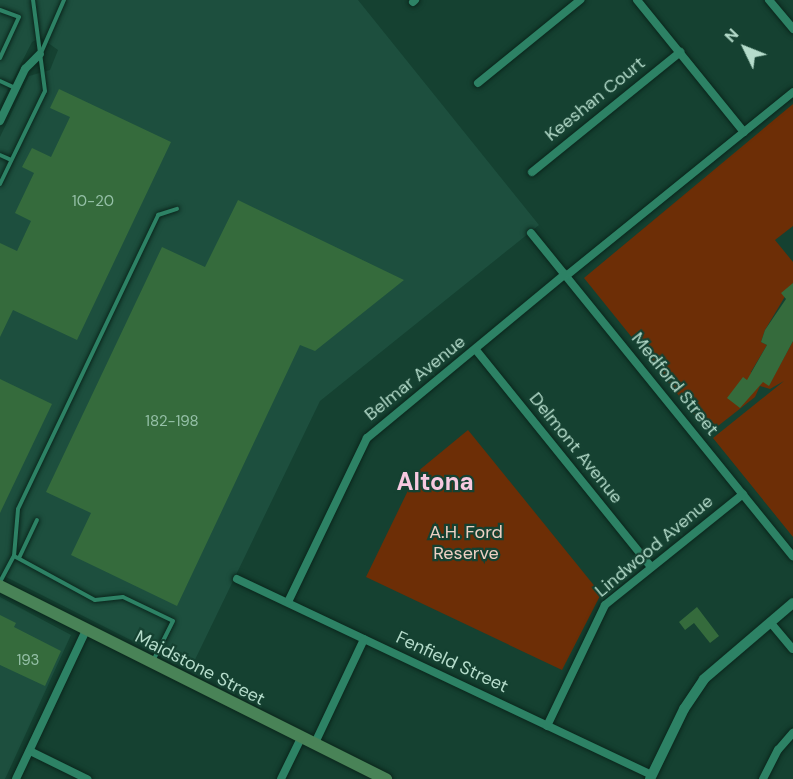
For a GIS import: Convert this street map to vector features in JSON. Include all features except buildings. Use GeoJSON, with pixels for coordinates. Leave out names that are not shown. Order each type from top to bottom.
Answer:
{"type":"FeatureCollection","features":[{"type":"Feature","properties":{"kind":"main road","name":"Maidstone Street"},"geometry":{"type":"LineString","coordinates":[[0,584],[151,664],[386,779]]}},
{"type":"Feature","properties":{"kind":"street"},"geometry":{"type":"LineString","coordinates":[[478,83],[580,0]]}},
{"type":"Feature","properties":{"kind":"street"},"geometry":{"type":"LineString","coordinates":[[637,0],[744,132]]}},
{"type":"Feature","properties":{"kind":"street"},"geometry":{"type":"LineString","coordinates":[[769,0],[793,29]]}},
{"type":"Feature","properties":{"kind":"street","name":"Keeshan Court"},"geometry":{"type":"LineString","coordinates":[[532,172],[680,52]]}},
{"type":"Feature","properties":{"kind":"street"},"geometry":{"type":"LineString","coordinates":[[0,121],[28,64],[40,54]]}},
{"type":"Feature","properties":{"kind":"street","name":"Belmar Avenue"},"geometry":{"type":"LineString","coordinates":[[288,602],[367,438],[793,92]]}},
{"type":"Feature","properties":{"kind":"street","name":"Medford Street"},"geometry":{"type":"LineString","coordinates":[[531,233],[793,556]]}},
{"type":"Feature","properties":{"kind":"street","name":"Delmont Avenue"},"geometry":{"type":"LineString","coordinates":[[476,350],[651,567]]}},
{"type":"Feature","properties":{"kind":"street","name":"Lindwood Avenue"},"geometry":{"type":"LineString","coordinates":[[547,726],[604,605],[742,494]]}},
{"type":"Feature","properties":{"kind":"street","name":"Fenfield Street"},"geometry":{"type":"LineString","coordinates":[[237,579],[651,777]]}},
{"type":"Feature","properties":{"kind":"street"},"geometry":{"type":"LineString","coordinates":[[651,777],[704,679],[793,603]]}},
{"type":"Feature","properties":{"kind":"street"},"geometry":{"type":"LineString","coordinates":[[770,622],[793,649]]}},
{"type":"Feature","properties":{"kind":"street"},"geometry":{"type":"LineString","coordinates":[[16,779],[86,630]]}},
{"type":"Feature","properties":{"kind":"street"},"geometry":{"type":"LineString","coordinates":[[314,745],[364,639]]}},
{"type":"Feature","properties":{"kind":"street"},"geometry":{"type":"LineString","coordinates":[[763,779],[778,750],[793,733]]}},
{"type":"Feature","properties":{"kind":"street"},"geometry":{"type":"LineString","coordinates":[[281,779],[301,738]]}},
{"type":"Feature","properties":{"kind":"street"},"geometry":{"type":"LineString","coordinates":[[30,751],[87,779]]}},
{"type":"Feature","properties":{"kind":"lane"},"geometry":{"type":"LineString","coordinates":[[0,184],[45,91],[33,0]]}},
{"type":"Feature","properties":{"kind":"lane"},"geometry":{"type":"LineString","coordinates":[[40,54],[64,0]]}},
{"type":"Feature","properties":{"kind":"lane"},"geometry":{"type":"LineString","coordinates":[[0,10],[19,17],[0,58]]}},
{"type":"Feature","properties":{"kind":"lane"},"geometry":{"type":"LineString","coordinates":[[0,81],[16,88]]}},
{"type":"Feature","properties":{"kind":"lane"},"geometry":{"type":"LineString","coordinates":[[0,155],[11,160]]}},
{"type":"Feature","properties":{"kind":"lane"},"geometry":{"type":"LineString","coordinates":[[0,584],[14,556],[18,509],[158,215],[177,209]]}},
{"type":"Feature","properties":{"kind":"lane"},"geometry":{"type":"LineString","coordinates":[[19,558],[37,520]]}},
{"type":"Feature","properties":{"kind":"lane"},"geometry":{"type":"LineString","coordinates":[[14,556],[95,600],[123,597],[173,621],[151,664]]}},
{"type":"Feature","properties":{"kind":"shaded area"},"geometry":{"type":"Polygon","coordinates":[[[0,0],[358,0],[539,225],[320,401],[190,670],[0,574],[0,137],[29,76],[50,70],[58,50],[41,38],[32,42],[0,105],[0,0]]]}},
{"type":"Feature","properties":{"kind":"shaded area"},"geometry":{"type":"Polygon","coordinates":[[[0,597],[71,635],[5,779],[0,779],[0,597]]]}},
{"type":"Feature","properties":{"kind":"green space"},"geometry":{"type":"Polygon","coordinates":[[[793,104],[793,226],[775,240],[793,262],[793,283],[765,330],[761,342],[767,345],[751,372],[769,385],[793,341],[793,537],[713,438],[784,381],[770,389],[760,386],[755,397],[709,433],[584,278],[793,104]]]}},
{"type":"Feature","properties":{"kind":"green space","name":"A.H. Ford Reserve"},"geometry":{"type":"Polygon","coordinates":[[[468,430],[601,594],[562,670],[366,577],[417,472],[468,430]]]}},
{"type":"Feature","properties":{"kind":"district","name":"Altona"},"geometry":{"type":"Point","coordinates":[435,482]}}]}
